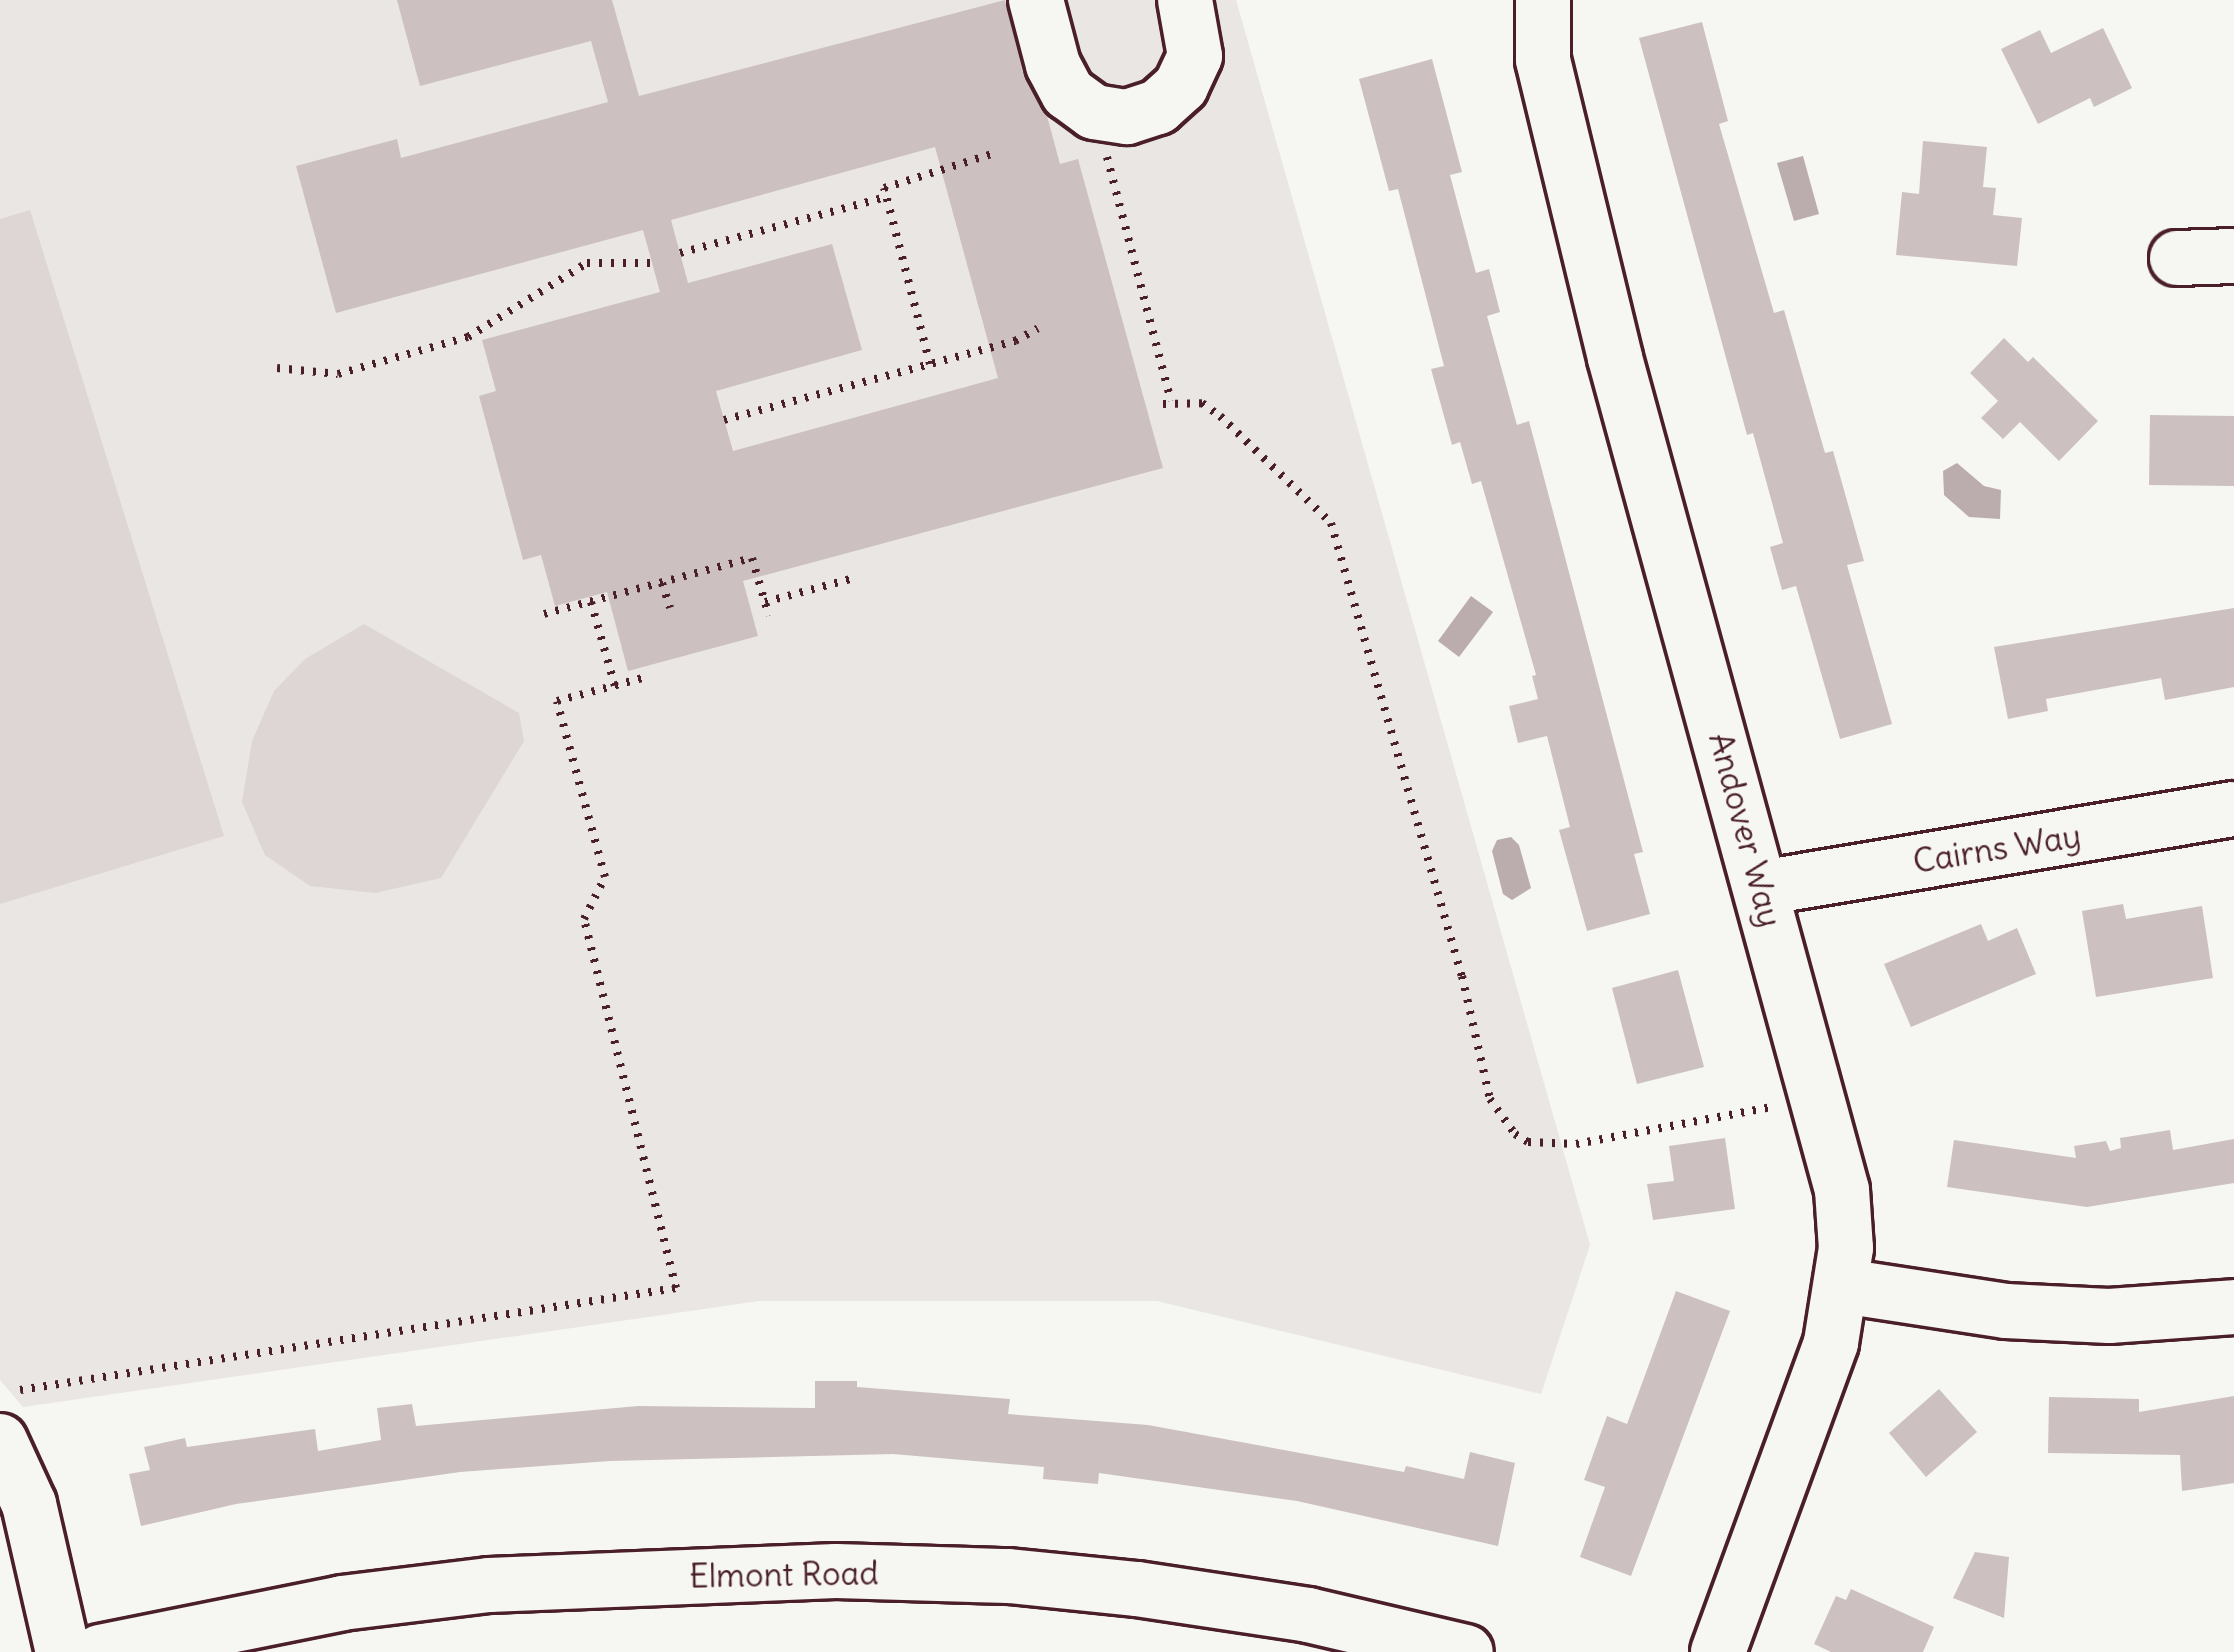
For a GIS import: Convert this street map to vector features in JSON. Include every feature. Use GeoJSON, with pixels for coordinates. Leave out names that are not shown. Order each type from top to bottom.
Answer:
{"type":"FeatureCollection","features":[{"type":"Feature","properties":{"kind":"street"},"geometry":{"type":"LineString","coordinates":[[1036,0],[1053,65],[1068,93],[1094,112],[1127,117],[1158,107],[1181,86],[1195,56],[1185,0]]}},
{"type":"Feature","properties":{"kind":"street","name":"Andover Way"},"geometry":{"type":"LineString","coordinates":[[1543,0],[1543,60],[1615,358],[1842,1190],[1843,1286],[1831,1343],[1718,1652]]}},
{"type":"Feature","properties":{"kind":"street"},"geometry":{"type":"LineString","coordinates":[[2177,258],[2234,256]]}},
{"type":"Feature","properties":{"kind":"street","name":"Cairns Way"},"geometry":{"type":"LineString","coordinates":[[1761,888],[2234,809]]}},
{"type":"Feature","properties":{"kind":"street"},"geometry":{"type":"LineString","coordinates":[[1843,1286],[2026,1312],[2109,1316],[2234,1307]]}},
{"type":"Feature","properties":{"kind":"street"},"geometry":{"type":"LineString","coordinates":[[0,1441],[29,1504],[63,1652]]}},
{"type":"Feature","properties":{"kind":"street","name":"Elmont Road"},"geometry":{"type":"LineString","coordinates":[[100,1652],[342,1603],[489,1585],[836,1571],[1009,1576],[1137,1588],[1308,1615],[1466,1652]]}},
{"type":"Feature","properties":{"kind":"path"},"geometry":{"type":"LineString","coordinates":[[1105,150],[1167,403],[1202,403],[1220,416],[1331,523],[1456,954],[1490,1099],[1515,1135],[1528,1142],[1576,1144],[1744,1114],[1816,1095]]}},
{"type":"Feature","properties":{"kind":"path"},"geometry":{"type":"LineString","coordinates":[[930,364],[883,198],[890,183],[992,154]]}},
{"type":"Feature","properties":{"kind":"path"},"geometry":{"type":"LineString","coordinates":[[680,253],[883,198]]}},
{"type":"Feature","properties":{"kind":"path"},"geometry":{"type":"LineString","coordinates":[[277,368],[338,374],[424,350],[488,329],[587,263],[652,262]]}},
{"type":"Feature","properties":{"kind":"path"},"geometry":{"type":"LineString","coordinates":[[724,420],[1015,341],[1038,328]]}},
{"type":"Feature","properties":{"kind":"path"},"geometry":{"type":"LineString","coordinates":[[544,614],[752,558],[769,616]]}},
{"type":"Feature","properties":{"kind":"path"},"geometry":{"type":"LineString","coordinates":[[765,602],[851,579]]}},
{"type":"Feature","properties":{"kind":"path"},"geometry":{"type":"LineString","coordinates":[[662,583],[670,608]]}},
{"type":"Feature","properties":{"kind":"path"},"geometry":{"type":"LineString","coordinates":[[591,602],[615,686]]}},
{"type":"Feature","properties":{"kind":"path"},"geometry":{"type":"LineString","coordinates":[[20,1390],[676,1288],[584,919],[604,877],[557,701],[643,678]]}},
{"type":"Feature","properties":{"kind":"shaded area"},"geometry":{"type":"Polygon","coordinates":[[[0,0],[1236,0],[1590,1245],[1541,1394],[1157,1301],[759,1301],[23,1407],[0,1380],[0,0]]]}},
{"type":"Feature","properties":{"kind":"shaded area"},"geometry":{"type":"Polygon","coordinates":[[[1803,156],[1819,214],[1794,221],[1777,163],[1803,156]]]}},
{"type":"Feature","properties":{"kind":"shaded area"},"geometry":{"type":"Polygon","coordinates":[[[30,210],[224,836],[0,904],[0,219],[30,210]]]}},
{"type":"Feature","properties":{"kind":"shaded area"},"geometry":{"type":"Polygon","coordinates":[[[1957,463],[1984,486],[2001,490],[2000,519],[1969,517],[1944,495],[1943,471],[1957,463]]]}},
{"type":"Feature","properties":{"kind":"shaded area"},"geometry":{"type":"Polygon","coordinates":[[[1471,596],[1493,612],[1459,657],[1438,641],[1471,596]]]}},
{"type":"Feature","properties":{"kind":"shaded area"},"geometry":{"type":"Polygon","coordinates":[[[364,624],[519,713],[524,741],[441,878],[375,893],[310,886],[265,855],[242,802],[252,741],[274,691],[305,659],[364,624]]]}},
{"type":"Feature","properties":{"kind":"shaded area"},"geometry":{"type":"Polygon","coordinates":[[[1511,837],[1519,845],[1531,888],[1512,900],[1503,894],[1492,851],[1497,840],[1511,837]]]}},
{"type":"Feature","properties":{"kind":"building"},"geometry":{"type":"Polygon","coordinates":[[[397,0],[612,0],[639,96],[1005,0],[1023,73],[1047,116],[1060,164],[1078,159],[1163,468],[743,581],[758,636],[628,671],[607,592],[555,606],[541,555],[523,560],[479,396],[496,391],[482,340],[660,292],[643,230],[336,313],[296,166],[397,139],[401,158],[608,102],[591,41],[420,86],[397,0]],[[935,147],[671,220],[688,283],[832,244],[862,350],[716,391],[733,451],[998,378],[935,147]]]}},
{"type":"Feature","properties":{"kind":"building"},"geometry":{"type":"Polygon","coordinates":[[[1702,22],[1728,121],[1719,124],[1774,313],[1784,310],[1825,453],[1833,451],[1864,561],[1847,565],[1892,724],[1840,739],[1796,586],[1782,590],[1770,547],[1783,543],[1753,433],[1747,435],[1639,38],[1702,22]]]}},
{"type":"Feature","properties":{"kind":"building"},"geometry":{"type":"Polygon","coordinates":[[[2103,28],[2132,88],[2094,107],[2090,98],[2038,124],[2001,49],[2040,30],[2051,53],[2103,28]]]}},
{"type":"Feature","properties":{"kind":"building"},"geometry":{"type":"Polygon","coordinates":[[[1432,59],[1462,172],[1450,175],[1476,273],[1489,269],[1500,312],[1487,316],[1517,425],[1529,421],[1643,852],[1634,854],[1650,914],[1587,931],[1559,830],[1570,827],[1547,736],[1518,743],[1509,706],[1538,699],[1532,676],[1536,675],[1481,481],[1472,484],[1460,442],[1452,445],[1431,369],[1444,366],[1398,189],[1389,191],[1359,79],[1432,59]]]}},
{"type":"Feature","properties":{"kind":"building"},"geometry":{"type":"Polygon","coordinates":[[[1923,141],[1987,147],[1983,187],[1996,188],[1993,215],[2022,218],[2017,266],[1896,255],[1902,192],[1919,194],[1923,141]]]}},
{"type":"Feature","properties":{"kind":"building"},"geometry":{"type":"Polygon","coordinates":[[[2004,338],[2028,362],[2033,357],[2098,421],[2059,461],[2020,422],[2003,439],[1981,418],[1998,401],[1970,373],[2004,338]]]}},
{"type":"Feature","properties":{"kind":"building"},"geometry":{"type":"Polygon","coordinates":[[[2150,415],[2234,416],[2234,486],[2149,485],[2150,415]]]}},
{"type":"Feature","properties":{"kind":"building"},"geometry":{"type":"Polygon","coordinates":[[[2234,608],[2234,687],[2165,700],[2161,678],[2046,699],[2048,711],[2008,719],[1994,647],[2234,608]]]}},
{"type":"Feature","properties":{"kind":"building"},"geometry":{"type":"Polygon","coordinates":[[[2123,904],[2126,919],[2202,906],[2213,978],[2096,997],[2082,911],[2123,904]]]}},
{"type":"Feature","properties":{"kind":"building"},"geometry":{"type":"Polygon","coordinates":[[[1981,924],[1988,941],[2017,928],[2036,974],[1911,1027],[1884,964],[1981,924]]]}},
{"type":"Feature","properties":{"kind":"building"},"geometry":{"type":"Polygon","coordinates":[[[1678,970],[1704,1067],[1637,1084],[1612,988],[1678,970]]]}},
{"type":"Feature","properties":{"kind":"building"},"geometry":{"type":"Polygon","coordinates":[[[2170,1130],[2173,1150],[2234,1139],[2234,1183],[2087,1207],[1947,1187],[1954,1140],[2076,1158],[2074,1146],[2106,1141],[2110,1151],[2121,1148],[2120,1138],[2170,1130]]]}},
{"type":"Feature","properties":{"kind":"building"},"geometry":{"type":"Polygon","coordinates":[[[1725,1138],[1735,1209],[1653,1220],[1647,1184],[1674,1181],[1669,1146],[1725,1138]]]}},
{"type":"Feature","properties":{"kind":"building"},"geometry":{"type":"Polygon","coordinates":[[[1676,1291],[1730,1311],[1631,1576],[1580,1557],[1605,1487],[1584,1480],[1607,1416],[1627,1424],[1676,1291]]]}},
{"type":"Feature","properties":{"kind":"building"},"geometry":{"type":"Polygon","coordinates":[[[815,1381],[857,1381],[857,1387],[1010,1399],[1008,1414],[1148,1425],[1404,1472],[1406,1466],[1464,1479],[1470,1452],[1515,1463],[1498,1546],[1297,1501],[1099,1473],[1098,1484],[1043,1479],[1044,1467],[893,1454],[610,1461],[460,1472],[236,1504],[141,1526],[129,1474],[150,1470],[144,1447],[185,1438],[187,1447],[315,1429],[318,1451],[381,1440],[377,1408],[412,1404],[416,1426],[638,1406],[815,1408],[815,1381]]]}},
{"type":"Feature","properties":{"kind":"building"},"geometry":{"type":"Polygon","coordinates":[[[1939,1389],[1977,1432],[1926,1477],[1889,1433],[1939,1389]]]}},
{"type":"Feature","properties":{"kind":"building"},"geometry":{"type":"Polygon","coordinates":[[[2234,1396],[2234,1483],[2182,1491],[2180,1455],[2048,1453],[2049,1397],[2139,1399],[2139,1412],[2234,1396]]]}},
{"type":"Feature","properties":{"kind":"building"},"geometry":{"type":"Polygon","coordinates":[[[1975,1552],[2009,1557],[2004,1618],[1953,1598],[1975,1552]]]}},
{"type":"Feature","properties":{"kind":"building"},"geometry":{"type":"Polygon","coordinates":[[[1851,1589],[1934,1627],[1923,1652],[1831,1652],[1814,1644],[1836,1596],[1846,1600],[1851,1589]]]}}]}
